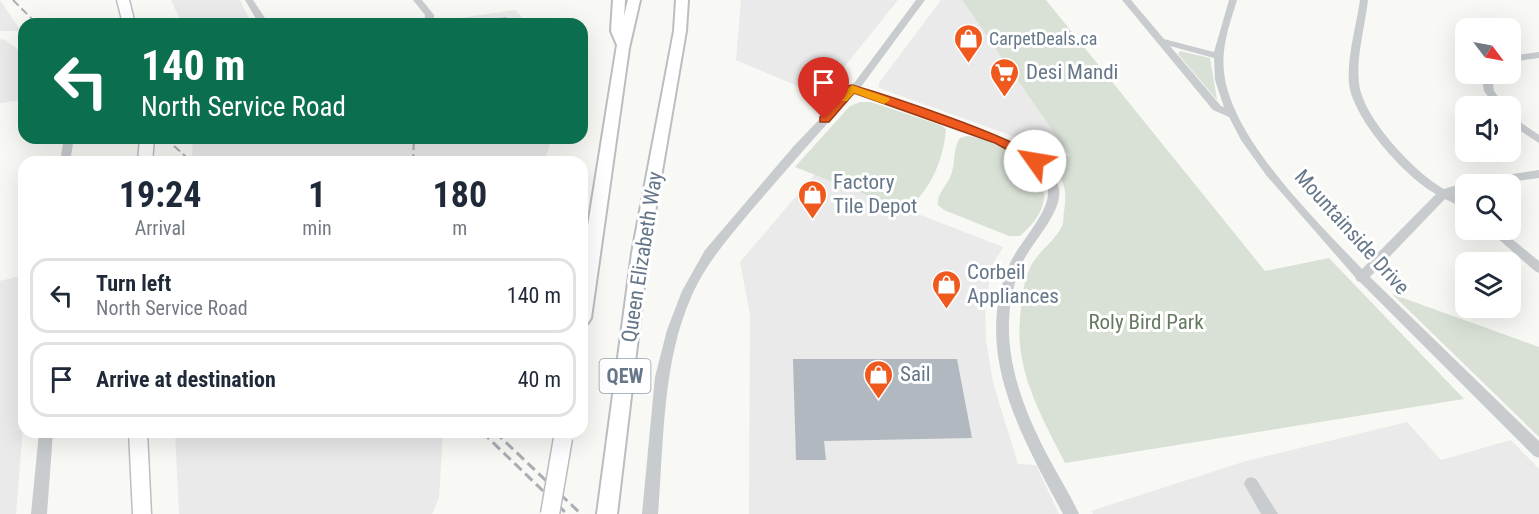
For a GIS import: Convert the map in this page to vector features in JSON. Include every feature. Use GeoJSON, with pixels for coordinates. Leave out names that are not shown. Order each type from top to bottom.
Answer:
{"type":"FeatureCollection","features":[{"type":"Feature","properties":{"kind":"highway"},"geometry":{"type":"LineString","coordinates":[[619,0],[617,31],[623,48]]}},
{"type":"Feature","properties":{"kind":"highway"},"geometry":{"type":"LineString","coordinates":[[588,278],[623,48],[634,0]]}},
{"type":"Feature","properties":{"kind":"highway","name":"Queen Elizabeth Way"},"geometry":{"type":"LineString","coordinates":[[608,506],[640,253],[680,31],[682,0]]}},
{"type":"Feature","properties":{"kind":"highway"},"geometry":{"type":"LineString","coordinates":[[680,31],[687,0]]}},
{"type":"Feature","properties":{"kind":"highway"},"geometry":{"type":"LineString","coordinates":[[550,514],[563,438]]}},
{"type":"Feature","properties":{"kind":"main road"},"geometry":{"type":"LineString","coordinates":[[123,0],[128,18]]}},
{"type":"Feature","properties":{"kind":"main road"},"geometry":{"type":"LineString","coordinates":[[138,438],[142,514]]}},
{"type":"Feature","properties":{"kind":"street"},"geometry":{"type":"LineString","coordinates":[[249,0],[260,18]]}},
{"type":"Feature","properties":{"kind":"street"},"geometry":{"type":"LineString","coordinates":[[417,0],[430,15],[430,18]]}},
{"type":"Feature","properties":{"kind":"street"},"geometry":{"type":"LineString","coordinates":[[650,514],[662,377],[673,330],[686,294],[709,253],[852,89],[921,0]]}},
{"type":"Feature","properties":{"kind":"street"},"geometry":{"type":"LineString","coordinates":[[1126,0],[1217,108],[1232,115]]}},
{"type":"Feature","properties":{"kind":"street","name":"Mountainside Drive"},"geometry":{"type":"LineString","coordinates":[[1233,0],[1222,35],[1219,56],[1220,78],[1232,115],[1263,163],[1361,278],[1539,451]]}},
{"type":"Feature","properties":{"kind":"street"},"geometry":{"type":"LineString","coordinates":[[1364,0],[1354,85],[1359,102],[1375,128],[1416,174],[1428,185],[1455,199]]}},
{"type":"Feature","properties":{"kind":"street"},"geometry":{"type":"LineString","coordinates":[[1160,41],[1219,56]]}},
{"type":"Feature","properties":{"kind":"street"},"geometry":{"type":"LineString","coordinates":[[1521,57],[1539,55]]}},
{"type":"Feature","properties":{"kind":"street"},"geometry":{"type":"LineString","coordinates":[[852,89],[1015,147],[1041,166],[1050,181],[1053,202],[1049,214],[1023,248],[1010,277],[1004,306],[1002,334],[1006,370],[1019,410],[1071,514]]}},
{"type":"Feature","properties":{"kind":"street"},"geometry":{"type":"LineString","coordinates":[[1521,126],[1539,140]]}},
{"type":"Feature","properties":{"kind":"street"},"geometry":{"type":"LineString","coordinates":[[1521,177],[1539,174]]}},
{"type":"Feature","properties":{"kind":"street"},"geometry":{"type":"LineString","coordinates":[[1361,278],[1444,193],[1455,190]]}},
{"type":"Feature","properties":{"kind":"street"},"geometry":{"type":"LineString","coordinates":[[1506,240],[1539,268]]}},
{"type":"Feature","properties":{"kind":"street"},"geometry":{"type":"LineString","coordinates":[[39,514],[45,438]]}},
{"type":"Feature","properties":{"kind":"street"},"geometry":{"type":"LineString","coordinates":[[1251,484],[1270,514]]}},
{"type":"Feature","properties":{"kind":"shaded area"},"geometry":{"type":"Polygon","coordinates":[[[0,0],[18,27],[18,31],[0,31],[0,0]]]}},
{"type":"Feature","properties":{"kind":"shaded area"},"geometry":{"type":"Polygon","coordinates":[[[171,0],[240,0],[249,18],[179,18],[171,0]]]}},
{"type":"Feature","properties":{"kind":"shaded area"},"geometry":{"type":"Polygon","coordinates":[[[741,0],[898,0],[821,96],[736,60],[741,0]]]}},
{"type":"Feature","properties":{"kind":"shaded area"},"geometry":{"type":"Polygon","coordinates":[[[941,0],[962,0],[1070,156],[1047,158],[1033,146],[1018,138],[879,88],[879,83],[941,0]]]}},
{"type":"Feature","properties":{"kind":"shaded area"},"geometry":{"type":"Polygon","coordinates":[[[515,10],[523,18],[460,18],[515,10]]]}},
{"type":"Feature","properties":{"kind":"shaded area"},"geometry":{"type":"Polygon","coordinates":[[[0,39],[18,50],[18,101],[0,103],[0,39]]]}},
{"type":"Feature","properties":{"kind":"shaded area"},"geometry":{"type":"Polygon","coordinates":[[[193,144],[550,144],[546,156],[192,156],[193,144]]]}},
{"type":"Feature","properties":{"kind":"shaded area"},"geometry":{"type":"Polygon","coordinates":[[[815,174],[1003,247],[993,264],[985,303],[986,340],[993,383],[1018,464],[1036,465],[1059,514],[749,514],[750,314],[740,262],[815,174]]]}},
{"type":"Feature","properties":{"kind":"shaded area"},"geometry":{"type":"Polygon","coordinates":[[[18,276],[18,438],[22,438],[16,514],[0,514],[0,281],[18,276]]]}},
{"type":"Feature","properties":{"kind":"shaded area"},"geometry":{"type":"Polygon","coordinates":[[[1407,422],[1441,460],[1511,440],[1539,469],[1539,514],[1093,514],[1091,511],[1246,461],[1407,422]]]}},
{"type":"Feature","properties":{"kind":"shaded area"},"geometry":{"type":"Polygon","coordinates":[[[175,438],[443,438],[439,498],[432,514],[179,514],[175,438]]]}},
{"type":"Feature","properties":{"kind":"green space","name":"Roly Bird Park"},"geometry":{"type":"Polygon","coordinates":[[[962,0],[1046,0],[1265,271],[1329,258],[1464,399],[1065,463],[1032,394],[1026,376],[1022,358],[1020,320],[1024,288],[1032,264],[1059,232],[1063,223],[1065,189],[1047,158],[1070,156],[962,0]]]}},
{"type":"Feature","properties":{"kind":"green space"},"geometry":{"type":"Polygon","coordinates":[[[1180,51],[1210,58],[1217,100],[1178,54],[1180,51]]]}},
{"type":"Feature","properties":{"kind":"green space"},"geometry":{"type":"Polygon","coordinates":[[[860,102],[871,102],[946,129],[942,152],[934,174],[922,194],[905,210],[795,167],[850,106],[860,102]]]}},
{"type":"Feature","properties":{"kind":"green space"},"geometry":{"type":"Polygon","coordinates":[[[967,136],[987,141],[1015,154],[1037,173],[1044,197],[1041,209],[1033,223],[1020,236],[1009,236],[944,210],[938,205],[940,194],[952,170],[960,138],[967,136]]]}},
{"type":"Feature","properties":{"kind":"green space"},"geometry":{"type":"Polygon","coordinates":[[[1392,294],[1539,347],[1539,437],[1392,294]]]}},
{"type":"Feature","properties":{"kind":"building","name":"Sail"},"geometry":{"type":"Polygon","coordinates":[[[793,359],[957,359],[972,438],[824,441],[826,460],[796,460],[793,359]]]}},
{"type":"Feature","properties":{"kind":"railway"},"geometry":{"type":"LineString","coordinates":[[13,0],[31,18]]}},
{"type":"Feature","properties":{"kind":"railway"},"geometry":{"type":"LineString","coordinates":[[172,144],[185,156]]}},
{"type":"Feature","properties":{"kind":"railway"},"geometry":{"type":"LineString","coordinates":[[413,156],[414,144]]}},
{"type":"Feature","properties":{"kind":"railway"},"geometry":{"type":"LineString","coordinates":[[488,438],[567,514]]}},
{"type":"Feature","properties":{"kind":"railway"},"geometry":{"type":"LineString","coordinates":[[501,438],[581,514]]}},
{"type":"Feature","properties":{"kind":"slow traffic"},"geometry":{"type":"LineString","coordinates":[[843,99],[852,89],[884,100]]}},
{"type":"Feature","properties":{"kind":"place","name":"CarpetDeals.ca"},"geometry":{"type":"Point","coordinates":[968,64]}},
{"type":"Feature","properties":{"kind":"place","name":"Desi Mandi"},"geometry":{"type":"Point","coordinates":[1005,98]}},
{"type":"Feature","properties":{"kind":"place","name":"Factory Tile Depot"},"geometry":{"type":"Point","coordinates":[812,220]}},
{"type":"Feature","properties":{"kind":"place","name":"Corbeil Appliances"},"geometry":{"type":"Point","coordinates":[946,310]}},
{"type":"Feature","properties":{"kind":"place","name":"Sail"},"geometry":{"type":"Point","coordinates":[879,400]}},
{"type":"Feature","properties":{"kind":"route"},"geometry":{"type":"LineString","coordinates":[[824,119],[852,89],[999,140],[1026,153],[1035,161]]}}]}
